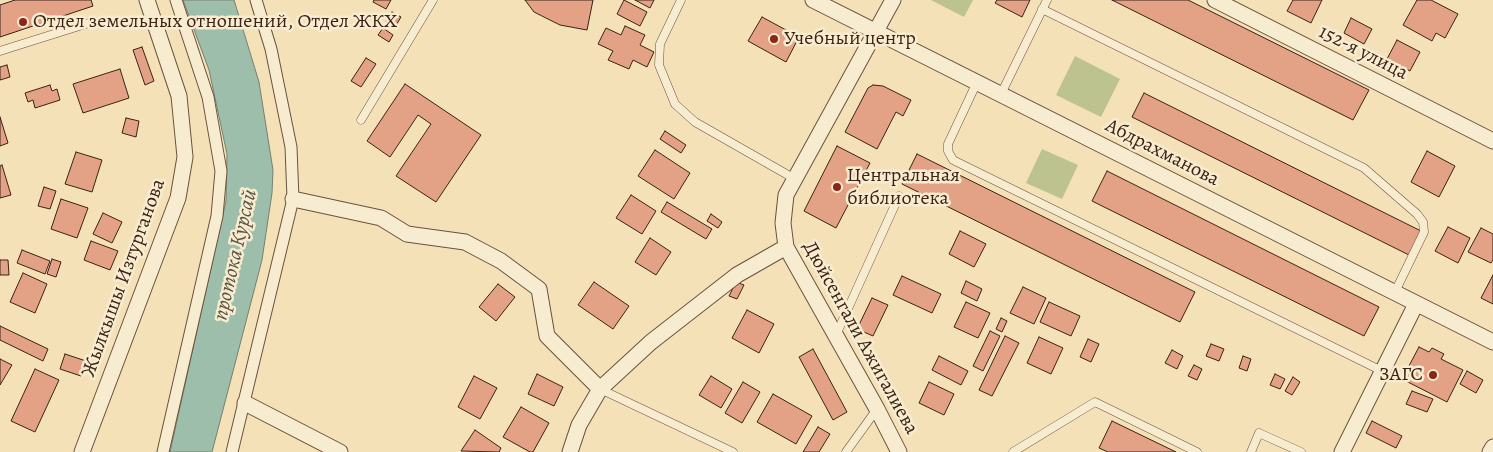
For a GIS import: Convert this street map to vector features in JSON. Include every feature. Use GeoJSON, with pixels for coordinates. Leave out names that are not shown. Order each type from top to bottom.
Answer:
{"type":"FeatureCollection","features":[{"type":"Feature","properties":{"kind":"street","name":"Жылкышы Изтурганова"},"geometry":{"type":"LineString","coordinates":[[82,452],[178,198],[185,157],[179,96],[147,0]]}},
{"type":"Feature","properties":{"kind":"street"},"geometry":{"type":"LineString","coordinates":[[163,452],[217,216],[221,171],[208,97],[176,0]]}},
{"type":"Feature","properties":{"kind":"street"},"geometry":{"type":"LineString","coordinates":[[232,452],[293,199],[291,147],[271,49],[256,0]]}},
{"type":"Feature","properties":{"kind":"street","name":"Абдрахманова"},"geometry":{"type":"LineString","coordinates":[[813,0],[1493,342]]}},
{"type":"Feature","properties":{"kind":"street","name":"Дюйсенгали Ажигалиева"},"geometry":{"type":"LineString","coordinates":[[893,0],[786,195],[783,224],[786,247],[899,452]]}},
{"type":"Feature","properties":{"kind":"street","name":"152-я улица"},"geometry":{"type":"LineString","coordinates":[[1215,0],[1493,141]]}},
{"type":"Feature","properties":{"kind":"street"},"geometry":{"type":"LineString","coordinates":[[293,199],[381,218],[406,234],[465,242],[502,262],[539,288],[546,336],[600,388]]}},
{"type":"Feature","properties":{"kind":"street"},"geometry":{"type":"LineString","coordinates":[[570,452],[579,425],[600,388],[651,342],[730,281],[786,247]]}},
{"type":"Feature","properties":{"kind":"street"},"geometry":{"type":"LineString","coordinates":[[1342,452],[1416,304]]}},
{"type":"Feature","properties":{"kind":"street"},"geometry":{"type":"LineString","coordinates":[[245,403],[340,452]]}},
{"type":"Feature","properties":{"kind":"street"},"geometry":{"type":"LineString","coordinates":[[1490,452],[1493,447]]}},
{"type":"Feature","properties":{"kind":"lane"},"geometry":{"type":"LineString","coordinates":[[361,120],[433,0]]}},
{"type":"Feature","properties":{"kind":"lane"},"geometry":{"type":"LineString","coordinates":[[681,0],[660,44],[659,65],[675,104],[695,122],[795,179]]}},
{"type":"Feature","properties":{"kind":"lane"},"geometry":{"type":"LineString","coordinates":[[1001,94],[1046,0]]}},
{"type":"Feature","properties":{"kind":"lane"},"geometry":{"type":"LineString","coordinates":[[1042,9],[1364,168],[1417,214],[1422,222],[1424,232],[1395,292]]}},
{"type":"Feature","properties":{"kind":"lane"},"geometry":{"type":"LineString","coordinates":[[0,51],[92,22]]}},
{"type":"Feature","properties":{"kind":"lane"},"geometry":{"type":"LineString","coordinates":[[977,82],[948,144],[948,151],[953,160],[1382,371]]}},
{"type":"Feature","properties":{"kind":"lane"},"geometry":{"type":"LineString","coordinates":[[835,337],[899,196]]}},
{"type":"Feature","properties":{"kind":"lane"},"geometry":{"type":"LineString","coordinates":[[600,388],[733,452]]}},
{"type":"Feature","properties":{"kind":"lane"},"geometry":{"type":"LineString","coordinates":[[1013,452],[1095,402],[1197,452]]}},
{"type":"Feature","properties":{"kind":"lane"},"geometry":{"type":"LineString","coordinates":[[846,452],[877,409]]}},
{"type":"Feature","properties":{"kind":"lane"},"geometry":{"type":"LineString","coordinates":[[1251,452],[1260,433],[1301,452]]}},
{"type":"Feature","properties":{"kind":"green space"},"geometry":{"type":"Polygon","coordinates":[[[931,0],[973,0],[964,17],[931,0]]]}},
{"type":"Feature","properties":{"kind":"green space"},"geometry":{"type":"Polygon","coordinates":[[[1075,56],[1120,79],[1101,117],[1056,95],[1075,56]]]}},
{"type":"Feature","properties":{"kind":"green space"},"geometry":{"type":"Polygon","coordinates":[[[1042,149],[1078,165],[1062,199],[1026,183],[1042,149]]]}},
{"type":"Feature","properties":{"kind":"water","name":"протока Курсай"},"geometry":{"type":"Polygon","coordinates":[[[183,0],[234,0],[259,82],[273,170],[272,193],[262,260],[212,452],[170,452],[226,201],[227,154],[209,70],[183,0]]]}},
{"type":"Feature","properties":{"kind":"building","name":"Отдел земельных отношений, Отдел ЖКХ"},"geometry":{"type":"Polygon","coordinates":[[[15,0],[91,0],[93,6],[0,37],[0,5],[15,0]]]}},
{"type":"Feature","properties":{"kind":"building"},"geometry":{"type":"Polygon","coordinates":[[[374,0],[391,0],[386,9],[373,2],[374,0]]]}},
{"type":"Feature","properties":{"kind":"building"},"geometry":{"type":"Polygon","coordinates":[[[525,0],[593,0],[587,30],[560,25],[534,12],[525,0]]]}},
{"type":"Feature","properties":{"kind":"building"},"geometry":{"type":"Polygon","coordinates":[[[624,0],[647,12],[640,26],[617,14],[624,0]]]}},
{"type":"Feature","properties":{"kind":"building"},"geometry":{"type":"Polygon","coordinates":[[[635,0],[654,0],[650,8],[635,0]]]}},
{"type":"Feature","properties":{"kind":"building"},"geometry":{"type":"Polygon","coordinates":[[[997,0],[1030,0],[1022,17],[995,3],[997,0]]]}},
{"type":"Feature","properties":{"kind":"building"},"geometry":{"type":"Polygon","coordinates":[[[1112,0],[1188,0],[1369,90],[1353,120],[1112,0]]]}},
{"type":"Feature","properties":{"kind":"building"},"geometry":{"type":"Polygon","coordinates":[[[1293,0],[1322,0],[1311,23],[1287,11],[1293,0]]]}},
{"type":"Feature","properties":{"kind":"building"},"geometry":{"type":"Polygon","coordinates":[[[1417,0],[1431,0],[1458,14],[1445,38],[1436,33],[1432,41],[1403,25],[1417,0]]]}},
{"type":"Feature","properties":{"kind":"building"},"geometry":{"type":"Polygon","coordinates":[[[392,12],[401,17],[395,27],[386,22],[392,12]]]}},
{"type":"Feature","properties":{"kind":"building","name":"Учебный центр"},"geometry":{"type":"Polygon","coordinates":[[[762,17],[799,37],[786,62],[748,41],[762,17]]]}},
{"type":"Feature","properties":{"kind":"building"},"geometry":{"type":"Polygon","coordinates":[[[1351,18],[1372,29],[1364,44],[1344,33],[1351,18]]]}},
{"type":"Feature","properties":{"kind":"building"},"geometry":{"type":"Polygon","coordinates":[[[625,26],[645,35],[640,45],[654,52],[647,67],[633,60],[629,69],[608,60],[613,51],[598,44],[606,28],[621,35],[625,26]]]}},
{"type":"Feature","properties":{"kind":"building"},"geometry":{"type":"Polygon","coordinates":[[[383,28],[393,35],[389,42],[378,35],[383,28]]]}},
{"type":"Feature","properties":{"kind":"building"},"geometry":{"type":"Polygon","coordinates":[[[1397,40],[1420,52],[1410,71],[1387,59],[1397,40]]]}},
{"type":"Feature","properties":{"kind":"building"},"geometry":{"type":"Polygon","coordinates":[[[142,47],[154,81],[145,85],[133,50],[142,47]]]}},
{"type":"Feature","properties":{"kind":"building"},"geometry":{"type":"Polygon","coordinates":[[[366,58],[376,64],[361,87],[351,81],[366,58]]]}},
{"type":"Feature","properties":{"kind":"building"},"geometry":{"type":"Polygon","coordinates":[[[7,65],[10,77],[0,80],[0,67],[7,65]]]}},
{"type":"Feature","properties":{"kind":"building"},"geometry":{"type":"Polygon","coordinates":[[[120,69],[129,98],[83,113],[73,84],[120,69]]]}},
{"type":"Feature","properties":{"kind":"building"},"geometry":{"type":"Polygon","coordinates":[[[405,84],[481,135],[436,202],[396,176],[431,124],[418,115],[390,157],[367,141],[405,84]]]}},
{"type":"Feature","properties":{"kind":"building"},"geometry":{"type":"Polygon","coordinates":[[[50,85],[52,91],[57,89],[60,100],[35,108],[33,100],[28,102],[25,93],[50,85]]]}},
{"type":"Feature","properties":{"kind":"building"},"geometry":{"type":"Polygon","coordinates":[[[873,85],[883,86],[911,100],[903,116],[896,112],[877,149],[845,132],[868,88],[873,85]]]}},
{"type":"Feature","properties":{"kind":"building"},"geometry":{"type":"Polygon","coordinates":[[[1144,93],[1421,231],[1409,255],[1132,117],[1144,93]]]}},
{"type":"Feature","properties":{"kind":"building"},"geometry":{"type":"Polygon","coordinates":[[[0,117],[8,143],[0,146],[0,117]]]}},
{"type":"Feature","properties":{"kind":"building"},"geometry":{"type":"Polygon","coordinates":[[[126,118],[139,121],[136,137],[122,133],[126,118]]]}},
{"type":"Feature","properties":{"kind":"building"},"geometry":{"type":"Polygon","coordinates":[[[665,131],[686,145],[681,153],[660,139],[665,131]]]}},
{"type":"Feature","properties":{"kind":"building","name":"Центральная библиотека"},"geometry":{"type":"Polygon","coordinates":[[[837,146],[870,163],[836,228],[804,211],[837,146]]]}},
{"type":"Feature","properties":{"kind":"building"},"geometry":{"type":"Polygon","coordinates":[[[655,150],[690,173],[674,199],[638,176],[655,150]]]}},
{"type":"Feature","properties":{"kind":"building"},"geometry":{"type":"Polygon","coordinates":[[[1427,151],[1455,166],[1439,197],[1411,182],[1427,151]]]}},
{"type":"Feature","properties":{"kind":"building"},"geometry":{"type":"Polygon","coordinates":[[[76,152],[102,160],[92,192],[65,184],[76,152]]]}},
{"type":"Feature","properties":{"kind":"building"},"geometry":{"type":"Polygon","coordinates":[[[917,154],[1195,292],[1180,322],[902,184],[917,154]]]}},
{"type":"Feature","properties":{"kind":"building"},"geometry":{"type":"Polygon","coordinates":[[[2,165],[11,195],[0,198],[0,166],[2,165]]]}},
{"type":"Feature","properties":{"kind":"building"},"geometry":{"type":"Polygon","coordinates":[[[1107,171],[1379,307],[1364,336],[1092,201],[1107,171]]]}},
{"type":"Feature","properties":{"kind":"building"},"geometry":{"type":"Polygon","coordinates":[[[44,187],[56,191],[50,209],[38,206],[44,187]]]}},
{"type":"Feature","properties":{"kind":"building"},"geometry":{"type":"Polygon","coordinates":[[[631,195],[656,211],[642,234],[616,218],[631,195]]]}},
{"type":"Feature","properties":{"kind":"building"},"geometry":{"type":"Polygon","coordinates":[[[61,199],[88,208],[77,238],[51,229],[61,199]]]}},
{"type":"Feature","properties":{"kind":"building"},"geometry":{"type":"Polygon","coordinates":[[[667,202],[712,229],[706,239],[661,212],[667,202]]]}},
{"type":"Feature","properties":{"kind":"building"},"geometry":{"type":"Polygon","coordinates":[[[103,213],[122,222],[112,243],[93,234],[103,213]]]}},
{"type":"Feature","properties":{"kind":"building"},"geometry":{"type":"Polygon","coordinates":[[[711,214],[722,222],[718,228],[707,221],[711,214]]]}},
{"type":"Feature","properties":{"kind":"building"},"geometry":{"type":"Polygon","coordinates":[[[1448,227],[1470,238],[1458,263],[1435,251],[1448,227]]]}},
{"type":"Feature","properties":{"kind":"building"},"geometry":{"type":"Polygon","coordinates":[[[1481,228],[1493,234],[1493,260],[1491,263],[1468,252],[1481,228]]]}},
{"type":"Feature","properties":{"kind":"building"},"geometry":{"type":"Polygon","coordinates":[[[960,231],[986,244],[974,267],[949,254],[960,231]]]}},
{"type":"Feature","properties":{"kind":"building"},"geometry":{"type":"Polygon","coordinates":[[[650,238],[671,252],[656,275],[635,262],[650,238]]]}},
{"type":"Feature","properties":{"kind":"building"},"geometry":{"type":"Polygon","coordinates":[[[91,241],[118,251],[110,270],[84,260],[91,241]]]}},
{"type":"Feature","properties":{"kind":"building"},"geometry":{"type":"Polygon","coordinates":[[[22,250],[50,261],[45,274],[17,263],[22,250]]]}},
{"type":"Feature","properties":{"kind":"building"},"geometry":{"type":"Polygon","coordinates":[[[52,259],[61,262],[56,277],[47,274],[52,259]]]}},
{"type":"Feature","properties":{"kind":"building"},"geometry":{"type":"Polygon","coordinates":[[[0,260],[8,260],[9,275],[0,275],[0,260]]]}},
{"type":"Feature","properties":{"kind":"building"},"geometry":{"type":"Polygon","coordinates":[[[23,273],[47,284],[35,313],[10,302],[23,273]]]}},
{"type":"Feature","properties":{"kind":"building"},"geometry":{"type":"Polygon","coordinates":[[[1493,275],[1493,304],[1481,298],[1493,275]]]}},
{"type":"Feature","properties":{"kind":"building"},"geometry":{"type":"Polygon","coordinates":[[[902,276],[941,294],[932,313],[893,295],[902,276]]]}},
{"type":"Feature","properties":{"kind":"building"},"geometry":{"type":"Polygon","coordinates":[[[966,281],[982,289],[977,301],[961,293],[966,281]]]}},
{"type":"Feature","properties":{"kind":"building"},"geometry":{"type":"Polygon","coordinates":[[[594,282],[629,306],[613,329],[578,305],[594,282]]]}},
{"type":"Feature","properties":{"kind":"building"},"geometry":{"type":"Polygon","coordinates":[[[736,282],[744,285],[737,299],[729,296],[736,282]]]}},
{"type":"Feature","properties":{"kind":"building"},"geometry":{"type":"Polygon","coordinates":[[[498,284],[515,297],[496,321],[479,307],[498,284]]]}},
{"type":"Feature","properties":{"kind":"building"},"geometry":{"type":"Polygon","coordinates":[[[1023,287],[1046,298],[1034,324],[1010,313],[1023,287]]]}},
{"type":"Feature","properties":{"kind":"building"},"geometry":{"type":"Polygon","coordinates":[[[872,298],[888,305],[873,336],[857,329],[872,298]]]}},
{"type":"Feature","properties":{"kind":"building"},"geometry":{"type":"Polygon","coordinates":[[[966,302],[990,313],[978,338],[954,327],[966,302]]]}},
{"type":"Feature","properties":{"kind":"building"},"geometry":{"type":"Polygon","coordinates":[[[1049,302],[1080,316],[1071,336],[1040,322],[1049,302]]]}},
{"type":"Feature","properties":{"kind":"building"},"geometry":{"type":"Polygon","coordinates":[[[747,310],[774,324],[759,353],[732,338],[747,310]]]}},
{"type":"Feature","properties":{"kind":"building"},"geometry":{"type":"Polygon","coordinates":[[[1001,318],[1007,321],[1002,332],[996,329],[1001,318]]]}},
{"type":"Feature","properties":{"kind":"building"},"geometry":{"type":"Polygon","coordinates":[[[0,326],[48,349],[43,361],[0,340],[0,326]]]}},
{"type":"Feature","properties":{"kind":"building"},"geometry":{"type":"Polygon","coordinates":[[[990,331],[1000,336],[983,371],[973,366],[990,331]]]}},
{"type":"Feature","properties":{"kind":"building"},"geometry":{"type":"Polygon","coordinates":[[[1005,336],[1019,343],[992,396],[979,390],[1005,336]]]}},
{"type":"Feature","properties":{"kind":"building"},"geometry":{"type":"Polygon","coordinates":[[[1039,337],[1063,348],[1051,374],[1027,363],[1039,337]]]}},
{"type":"Feature","properties":{"kind":"building"},"geometry":{"type":"Polygon","coordinates":[[[1088,339],[1099,344],[1091,362],[1080,357],[1088,339]]]}},
{"type":"Feature","properties":{"kind":"building"},"geometry":{"type":"Polygon","coordinates":[[[1211,344],[1224,349],[1219,361],[1206,356],[1211,344]]]}},
{"type":"Feature","properties":{"kind":"building","name":"ЗАГС"},"geometry":{"type":"Polygon","coordinates":[[[1419,347],[1429,352],[1432,348],[1444,354],[1441,359],[1463,370],[1447,402],[1402,379],[1419,347]]]}},
{"type":"Feature","properties":{"kind":"building"},"geometry":{"type":"Polygon","coordinates":[[[813,349],[847,412],[833,420],[799,357],[813,349]]]}},
{"type":"Feature","properties":{"kind":"building"},"geometry":{"type":"Polygon","coordinates":[[[1172,350],[1183,356],[1177,369],[1165,363],[1172,350]]]}},
{"type":"Feature","properties":{"kind":"building"},"geometry":{"type":"Polygon","coordinates":[[[65,354],[86,361],[81,376],[60,369],[65,354]]]}},
{"type":"Feature","properties":{"kind":"building"},"geometry":{"type":"Polygon","coordinates":[[[939,356],[968,371],[961,385],[932,370],[939,356]]]}},
{"type":"Feature","properties":{"kind":"building"},"geometry":{"type":"Polygon","coordinates":[[[1243,356],[1251,359],[1247,371],[1239,368],[1243,356]]]}},
{"type":"Feature","properties":{"kind":"building"},"geometry":{"type":"Polygon","coordinates":[[[0,359],[12,365],[0,385],[0,359]]]}},
{"type":"Feature","properties":{"kind":"building"},"geometry":{"type":"Polygon","coordinates":[[[1194,365],[1202,369],[1197,380],[1188,376],[1194,365]]]}},
{"type":"Feature","properties":{"kind":"building"},"geometry":{"type":"Polygon","coordinates":[[[35,369],[59,380],[35,432],[11,421],[35,369]]]}},
{"type":"Feature","properties":{"kind":"building"},"geometry":{"type":"Polygon","coordinates":[[[1467,371],[1483,380],[1476,393],[1460,384],[1467,371]]]}},
{"type":"Feature","properties":{"kind":"building"},"geometry":{"type":"Polygon","coordinates":[[[537,374],[563,387],[554,406],[528,394],[537,374]]]}},
{"type":"Feature","properties":{"kind":"building"},"geometry":{"type":"Polygon","coordinates":[[[1275,374],[1285,379],[1280,389],[1270,385],[1275,374]]]}},
{"type":"Feature","properties":{"kind":"building"},"geometry":{"type":"Polygon","coordinates":[[[474,376],[497,388],[480,419],[458,407],[474,376]]]}},
{"type":"Feature","properties":{"kind":"building"},"geometry":{"type":"Polygon","coordinates":[[[711,376],[732,389],[721,408],[699,395],[711,376]]]}},
{"type":"Feature","properties":{"kind":"building"},"geometry":{"type":"Polygon","coordinates":[[[1293,377],[1300,382],[1292,395],[1285,391],[1293,377]]]}},
{"type":"Feature","properties":{"kind":"building"},"geometry":{"type":"Polygon","coordinates":[[[743,382],[760,392],[742,423],[725,413],[743,382]]]}},
{"type":"Feature","properties":{"kind":"building"},"geometry":{"type":"Polygon","coordinates":[[[929,382],[954,394],[944,415],[919,403],[929,382]]]}},
{"type":"Feature","properties":{"kind":"building"},"geometry":{"type":"Polygon","coordinates":[[[1412,391],[1433,399],[1427,412],[1406,404],[1412,391]]]}},
{"type":"Feature","properties":{"kind":"building"},"geometry":{"type":"Polygon","coordinates":[[[773,394],[812,416],[796,444],[757,422],[773,394]]]}},
{"type":"Feature","properties":{"kind":"building"},"geometry":{"type":"Polygon","coordinates":[[[521,407],[549,423],[533,452],[503,437],[521,407]]]}},
{"type":"Feature","properties":{"kind":"building"},"geometry":{"type":"Polygon","coordinates":[[[1112,421],[1176,452],[1108,452],[1099,448],[1112,421]]]}},
{"type":"Feature","properties":{"kind":"building"},"geometry":{"type":"Polygon","coordinates":[[[1372,421],[1402,436],[1396,448],[1366,433],[1372,421]]]}},
{"type":"Feature","properties":{"kind":"building"},"geometry":{"type":"Polygon","coordinates":[[[818,427],[830,434],[819,452],[803,452],[818,427]]]}},
{"type":"Feature","properties":{"kind":"building"},"geometry":{"type":"Polygon","coordinates":[[[475,430],[501,448],[499,452],[461,451],[475,430]]]}},
{"type":"Feature","properties":{"kind":"place","name":"Отдел земельных отношений, Отдел ЖКХ"},"geometry":{"type":"Point","coordinates":[23,22]}},
{"type":"Feature","properties":{"kind":"place","name":"Учебный центр"},"geometry":{"type":"Point","coordinates":[774,39]}},
{"type":"Feature","properties":{"kind":"place","name":"Центральная библиотека"},"geometry":{"type":"Point","coordinates":[837,187]}},
{"type":"Feature","properties":{"kind":"place","name":"ЗАГС"},"geometry":{"type":"Point","coordinates":[1433,375]}}]}
